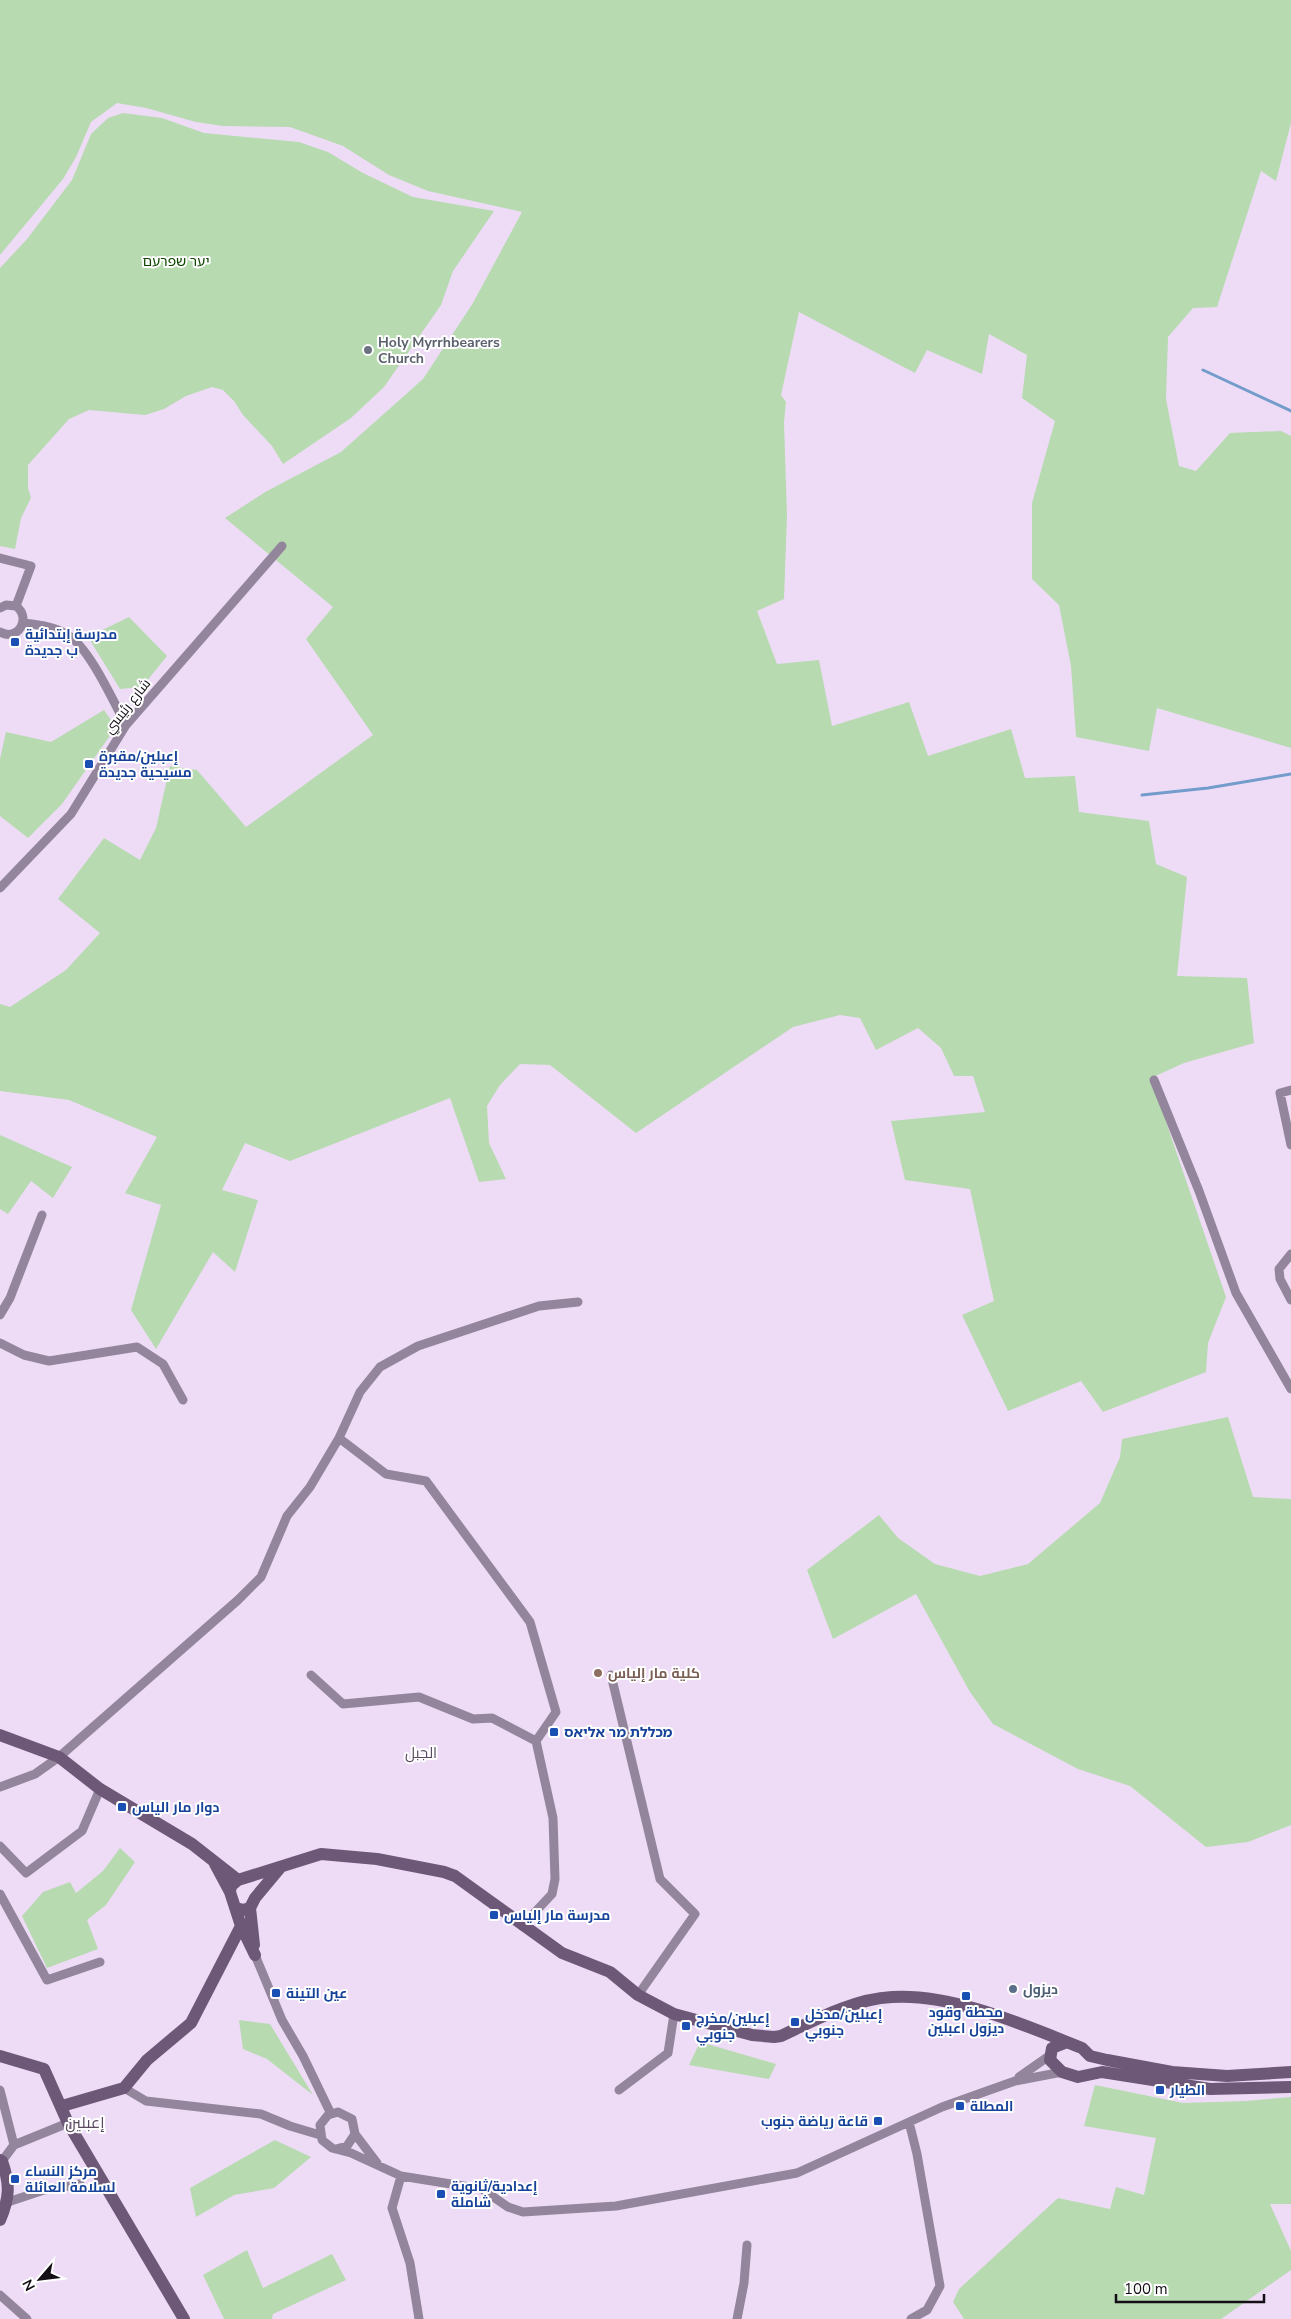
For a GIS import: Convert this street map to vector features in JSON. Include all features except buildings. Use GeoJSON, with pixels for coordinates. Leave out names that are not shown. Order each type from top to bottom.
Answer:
{"type":"FeatureCollection","features":[{"type":"Feature","properties":{"kind":"main road"},"geometry":{"type":"LineString","coordinates":[[0,1735],[59,1757],[100,1789],[192,1844],[250,1887],[255,1955]]}},
{"type":"Feature","properties":{"kind":"main road"},"geometry":{"type":"LineString","coordinates":[[230,1892],[231,1886],[240,1880],[321,1854],[377,1859],[444,1872],[467,1883],[522,1926],[562,1953],[610,1972],[638,1995],[674,2014],[752,2035],[774,2037],[831,2013],[863,2003],[892,1997],[927,1998],[987,2011],[1082,2048],[1090,2056],[1125,2065],[1197,2075],[1227,2076],[1291,2072]]}},
{"type":"Feature","properties":{"kind":"main road"},"geometry":{"type":"LineString","coordinates":[[213,1860],[230,1892],[241,1926],[255,1955]]}},
{"type":"Feature","properties":{"kind":"main road"},"geometry":{"type":"LineString","coordinates":[[236,1908],[243,1910],[252,1903],[281,1867]]}},
{"type":"Feature","properties":{"kind":"main road"},"geometry":{"type":"LineString","coordinates":[[62,2106],[124,2088],[147,2060],[191,2023],[241,1926]]}},
{"type":"Feature","properties":{"kind":"main road"},"geometry":{"type":"LineString","coordinates":[[1021,2025],[1039,2038],[1050,2053],[1054,2066],[1062,2072],[1078,2077],[1102,2072],[1210,2089],[1291,2087]]}},
{"type":"Feature","properties":{"kind":"main road"},"geometry":{"type":"LineString","coordinates":[[1050,2053],[1057,2044],[1065,2042]]}},
{"type":"Feature","properties":{"kind":"main road"},"geometry":{"type":"LineString","coordinates":[[0,2056],[44,2069],[68,2123],[184,2319]]}},
{"type":"Feature","properties":{"kind":"main road"},"geometry":{"type":"LineString","coordinates":[[1084,2075],[1090,2066],[1090,2056]]}},
{"type":"Feature","properties":{"kind":"main road"},"geometry":{"type":"LineString","coordinates":[[0,2220],[8,2202],[8,2178],[1,2160]]}},
{"type":"Feature","properties":{"kind":"street","name":"شارع رئيسي"},"geometry":{"type":"LineString","coordinates":[[0,888],[72,814],[126,726],[282,546]]}},
{"type":"Feature","properties":{"kind":"street"},"geometry":{"type":"LineString","coordinates":[[0,558],[31,566],[16,606]]}},
{"type":"Feature","properties":{"kind":"street"},"geometry":{"type":"LineString","coordinates":[[0,608],[6,605],[16,606],[22,613],[23,623],[18,631],[13,634],[1,635]]}},
{"type":"Feature","properties":{"kind":"street"},"geometry":{"type":"LineString","coordinates":[[23,623],[48,626],[69,636],[86,653],[126,726]]}},
{"type":"Feature","properties":{"kind":"street"},"geometry":{"type":"LineString","coordinates":[[1154,1080],[1199,1191],[1236,1293],[1291,1389]]}},
{"type":"Feature","properties":{"kind":"street"},"geometry":{"type":"LineString","coordinates":[[1291,1090],[1280,1093],[1291,1145]]}},
{"type":"Feature","properties":{"kind":"street"},"geometry":{"type":"LineString","coordinates":[[0,1315],[10,1298],[42,1216]]}},
{"type":"Feature","properties":{"kind":"street"},"geometry":{"type":"LineString","coordinates":[[1291,1254],[1279,1269],[1280,1279],[1291,1300]]}},
{"type":"Feature","properties":{"kind":"street"},"geometry":{"type":"LineString","coordinates":[[0,1786],[35,1774],[59,1757],[238,1600],[261,1577],[287,1516],[310,1488],[339,1438],[360,1392],[380,1367],[418,1346],[539,1306],[578,1302]]}},
{"type":"Feature","properties":{"kind":"street"},"geometry":{"type":"LineString","coordinates":[[0,1343],[24,1355],[49,1361],[137,1347],[163,1364],[183,1400]]}},
{"type":"Feature","properties":{"kind":"street"},"geometry":{"type":"LineString","coordinates":[[339,1438],[386,1474],[426,1481],[530,1622],[556,1712],[536,1741],[553,1818],[555,1879],[552,1894],[522,1926]]}},
{"type":"Feature","properties":{"kind":"street"},"geometry":{"type":"LineString","coordinates":[[311,1675],[344,1704],[419,1698],[472,1720],[492,1718],[536,1741]]}},
{"type":"Feature","properties":{"kind":"street"},"geometry":{"type":"LineString","coordinates":[[611,1675],[660,1879],[695,1914],[638,1995]]}},
{"type":"Feature","properties":{"kind":"street"},"geometry":{"type":"LineString","coordinates":[[0,1846],[26,1873],[82,1830],[100,1789]]}},
{"type":"Feature","properties":{"kind":"street"},"geometry":{"type":"LineString","coordinates":[[0,1894],[47,1980],[100,1962]]}},
{"type":"Feature","properties":{"kind":"street"},"geometry":{"type":"LineString","coordinates":[[255,1955],[282,2020],[303,2056],[331,2114]]}},
{"type":"Feature","properties":{"kind":"street"},"geometry":{"type":"LineString","coordinates":[[619,2090],[668,2053],[674,2014]]}},
{"type":"Feature","properties":{"kind":"street"},"geometry":{"type":"LineString","coordinates":[[1015,2080],[1050,2053]]}},
{"type":"Feature","properties":{"kind":"street"},"geometry":{"type":"LineString","coordinates":[[336,2148],[347,2146],[355,2134],[355,2125],[349,2116],[338,2112],[331,2114],[322,2122],[320,2134],[326,2145],[401,2176],[482,2189],[508,2206],[522,2212],[616,2206],[797,2173],[942,2107],[1015,2080],[1062,2072]]}},
{"type":"Feature","properties":{"kind":"street"},"geometry":{"type":"LineString","coordinates":[[124,2088],[146,2101],[261,2114],[290,2126],[320,2134]]}},
{"type":"Feature","properties":{"kind":"street"},"geometry":{"type":"LineString","coordinates":[[0,2090],[14,2145]]}},
{"type":"Feature","properties":{"kind":"street"},"geometry":{"type":"LineString","coordinates":[[909,2122],[917,2154],[940,2286],[927,2310],[911,2319]]}},
{"type":"Feature","properties":{"kind":"street"},"geometry":{"type":"LineString","coordinates":[[1,2160],[14,2145],[68,2123]]}},
{"type":"Feature","properties":{"kind":"street"},"geometry":{"type":"LineString","coordinates":[[355,2134],[380,2167]]}},
{"type":"Feature","properties":{"kind":"street"},"geometry":{"type":"LineString","coordinates":[[401,2176],[392,2208],[410,2263],[419,2319]]}},
{"type":"Feature","properties":{"kind":"street"},"geometry":{"type":"LineString","coordinates":[[8,2202],[44,2190],[80,2184]]}},
{"type":"Feature","properties":{"kind":"street"},"geometry":{"type":"LineString","coordinates":[[737,2319],[744,2283],[747,2245]]}},
{"type":"Feature","properties":{"kind":"street"},"geometry":{"type":"LineString","coordinates":[[0,2296],[27,2319]]}},
{"type":"Feature","properties":{"kind":"green space"},"geometry":{"type":"Polygon","coordinates":[[[0,0],[1291,0],[1291,123],[1276,181],[1261,171],[1217,307],[1193,308],[1168,337],[1166,399],[1179,466],[1196,471],[1230,433],[1281,431],[1291,436],[1291,748],[1157,708],[1149,751],[1076,737],[1071,666],[1059,605],[1032,579],[1032,503],[1055,421],[1022,398],[1027,355],[989,334],[982,374],[927,350],[915,373],[799,312],[781,395],[786,402],[784,422],[787,516],[784,599],[757,611],[777,664],[819,660],[832,726],[909,702],[928,756],[1011,729],[1025,778],[1075,776],[1079,812],[1149,821],[1156,864],[1187,877],[1177,976],[1247,978],[1254,1043],[1184,1063],[1151,1078],[1226,1297],[1208,1343],[1206,1372],[1103,1412],[1081,1381],[1008,1411],[962,1315],[994,1301],[970,1189],[905,1180],[891,1121],[985,1112],[973,1076],[954,1076],[941,1048],[918,1028],[876,1050],[860,1018],[840,1015],[793,1027],[636,1133],[550,1065],[520,1064],[500,1085],[487,1106],[489,1143],[506,1179],[479,1182],[450,1098],[290,1161],[245,1143],[222,1190],[258,1200],[235,1272],[213,1252],[156,1349],[131,1310],[161,1205],[125,1193],[157,1137],[69,1100],[0,1091],[0,1004],[10,1007],[66,970],[100,933],[58,899],[104,838],[140,860],[156,828],[170,766],[197,770],[246,827],[373,735],[306,639],[333,607],[225,518],[267,491],[341,452],[423,379],[473,303],[522,212],[428,191],[389,175],[343,146],[290,127],[223,126],[196,122],[146,108],[117,103],[91,122],[76,157],[63,179],[0,255],[0,0]]]}},
{"type":"Feature","properties":{"kind":"green space","name":"יער שפרעם"},"geometry":{"type":"Polygon","coordinates":[[[123,113],[162,118],[204,133],[299,142],[328,152],[363,173],[413,197],[494,211],[453,271],[441,305],[384,387],[351,418],[283,464],[272,446],[223,390],[212,387],[186,396],[164,409],[145,415],[89,410],[69,419],[28,465],[28,488],[31,498],[21,518],[15,549],[0,546],[0,268],[27,239],[72,180],[91,134],[108,118],[123,113]]]}},
{"type":"Feature","properties":{"kind":"green space"},"geometry":{"type":"Polygon","coordinates":[[[129,617],[167,656],[142,687],[120,689],[88,637],[129,617]]]}},
{"type":"Feature","properties":{"kind":"green space"},"geometry":{"type":"Polygon","coordinates":[[[104,710],[116,727],[62,804],[28,838],[0,816],[0,759],[6,732],[51,742],[104,710]]]}},
{"type":"Feature","properties":{"kind":"green space"},"geometry":{"type":"Polygon","coordinates":[[[0,1135],[72,1167],[53,1198],[31,1181],[8,1214],[0,1209],[0,1135]]]}},
{"type":"Feature","properties":{"kind":"green space"},"geometry":{"type":"Polygon","coordinates":[[[1228,1417],[1253,1497],[1291,1499],[1291,1825],[1248,1842],[1206,1847],[1130,1786],[1078,1769],[993,1724],[970,1692],[916,1594],[833,1639],[807,1570],[879,1515],[898,1538],[935,1564],[980,1576],[1028,1564],[1100,1503],[1120,1457],[1122,1439],[1228,1417]]]}},
{"type":"Feature","properties":{"kind":"green space"},"geometry":{"type":"Polygon","coordinates":[[[120,1848],[135,1862],[106,1905],[87,1920],[98,1949],[47,1968],[22,1916],[43,1892],[70,1882],[76,1893],[103,1871],[120,1848]]]}},
{"type":"Feature","properties":{"kind":"green space"},"geometry":{"type":"Polygon","coordinates":[[[239,2020],[270,2024],[313,2095],[267,2059],[243,2049],[239,2020]]]}},
{"type":"Feature","properties":{"kind":"green space"},"geometry":{"type":"Polygon","coordinates":[[[700,2042],[776,2064],[769,2079],[689,2065],[700,2042]]]}},
{"type":"Feature","properties":{"kind":"green space"},"geometry":{"type":"Polygon","coordinates":[[[1095,2085],[1183,2103],[1291,2097],[1291,2204],[1270,2204],[1291,2251],[1291,2270],[1221,2319],[964,2319],[953,2302],[959,2289],[1058,2198],[1110,2209],[1116,2187],[1144,2195],[1156,2138],[1084,2126],[1095,2085]]]}},
{"type":"Feature","properties":{"kind":"green space"},"geometry":{"type":"Polygon","coordinates":[[[275,2140],[311,2157],[274,2188],[234,2195],[196,2217],[190,2188],[275,2140]]]}},
{"type":"Feature","properties":{"kind":"green space"},"geometry":{"type":"Polygon","coordinates":[[[247,2250],[263,2288],[332,2254],[346,2280],[273,2314],[272,2319],[224,2319],[203,2275],[247,2250]]]}},
{"type":"Feature","properties":{"kind":"waterway"},"geometry":{"type":"LineString","coordinates":[[1203,370],[1291,411]]}},
{"type":"Feature","properties":{"kind":"waterway"},"geometry":{"type":"LineString","coordinates":[[1142,795],[1208,788],[1291,774]]}},
{"type":"Feature","properties":{"kind":"place","name":"Holy Myrrhbearers Church"},"geometry":{"type":"Point","coordinates":[368,350]}},
{"type":"Feature","properties":{"kind":"place","name":"مدرسة إبتدائية ب جديدة"},"geometry":{"type":"Point","coordinates":[15,642]}},
{"type":"Feature","properties":{"kind":"place","name":"إعبلين/مقبرة مسيحية جديدة"},"geometry":{"type":"Point","coordinates":[89,764]}},
{"type":"Feature","properties":{"kind":"place","name":"كلية مار إلياس"},"geometry":{"type":"Point","coordinates":[598,1673]}},
{"type":"Feature","properties":{"kind":"place","name":"מכללת מר אליאס"},"geometry":{"type":"Point","coordinates":[554,1732]}},
{"type":"Feature","properties":{"kind":"place","name":"دوار مار الياس"},"geometry":{"type":"Point","coordinates":[122,1807]}},
{"type":"Feature","properties":{"kind":"place","name":"مدرسة مار إلياس"},"geometry":{"type":"Point","coordinates":[494,1915]}},
{"type":"Feature","properties":{"kind":"place","name":"ديزول"},"geometry":{"type":"Point","coordinates":[1013,1989]}},
{"type":"Feature","properties":{"kind":"place","name":"عين التينة"},"geometry":{"type":"Point","coordinates":[276,1993]}},
{"type":"Feature","properties":{"kind":"place","name":"محطة وقود ديزول اعبلين"},"geometry":{"type":"Point","coordinates":[966,1996]}},
{"type":"Feature","properties":{"kind":"place","name":"إعبلين/مدخل جنوبي"},"geometry":{"type":"Point","coordinates":[795,2022]}},
{"type":"Feature","properties":{"kind":"place","name":"إعبلين/مخرج جنوبي"},"geometry":{"type":"Point","coordinates":[686,2026]}},
{"type":"Feature","properties":{"kind":"place","name":"الطيار"},"geometry":{"type":"Point","coordinates":[1160,2090]}},
{"type":"Feature","properties":{"kind":"place","name":"المطلة"},"geometry":{"type":"Point","coordinates":[960,2106]}},
{"type":"Feature","properties":{"kind":"place","name":"قاعة رياضة جنوب"},"geometry":{"type":"Point","coordinates":[878,2121]}},
{"type":"Feature","properties":{"kind":"place","name":"مركز النساء لسلامة العائلة"},"geometry":{"type":"Point","coordinates":[15,2179]}},
{"type":"Feature","properties":{"kind":"place","name":"إعدادية/ثانوية شاملة"},"geometry":{"type":"Point","coordinates":[441,2194]}},
{"type":"Feature","properties":{"kind":"district","name":"الجبل"},"geometry":{"type":"Point","coordinates":[421,1753]}},
{"type":"Feature","properties":{"kind":"district","name":"إعبلين"},"geometry":{"type":"Point","coordinates":[85,2122]}}]}
